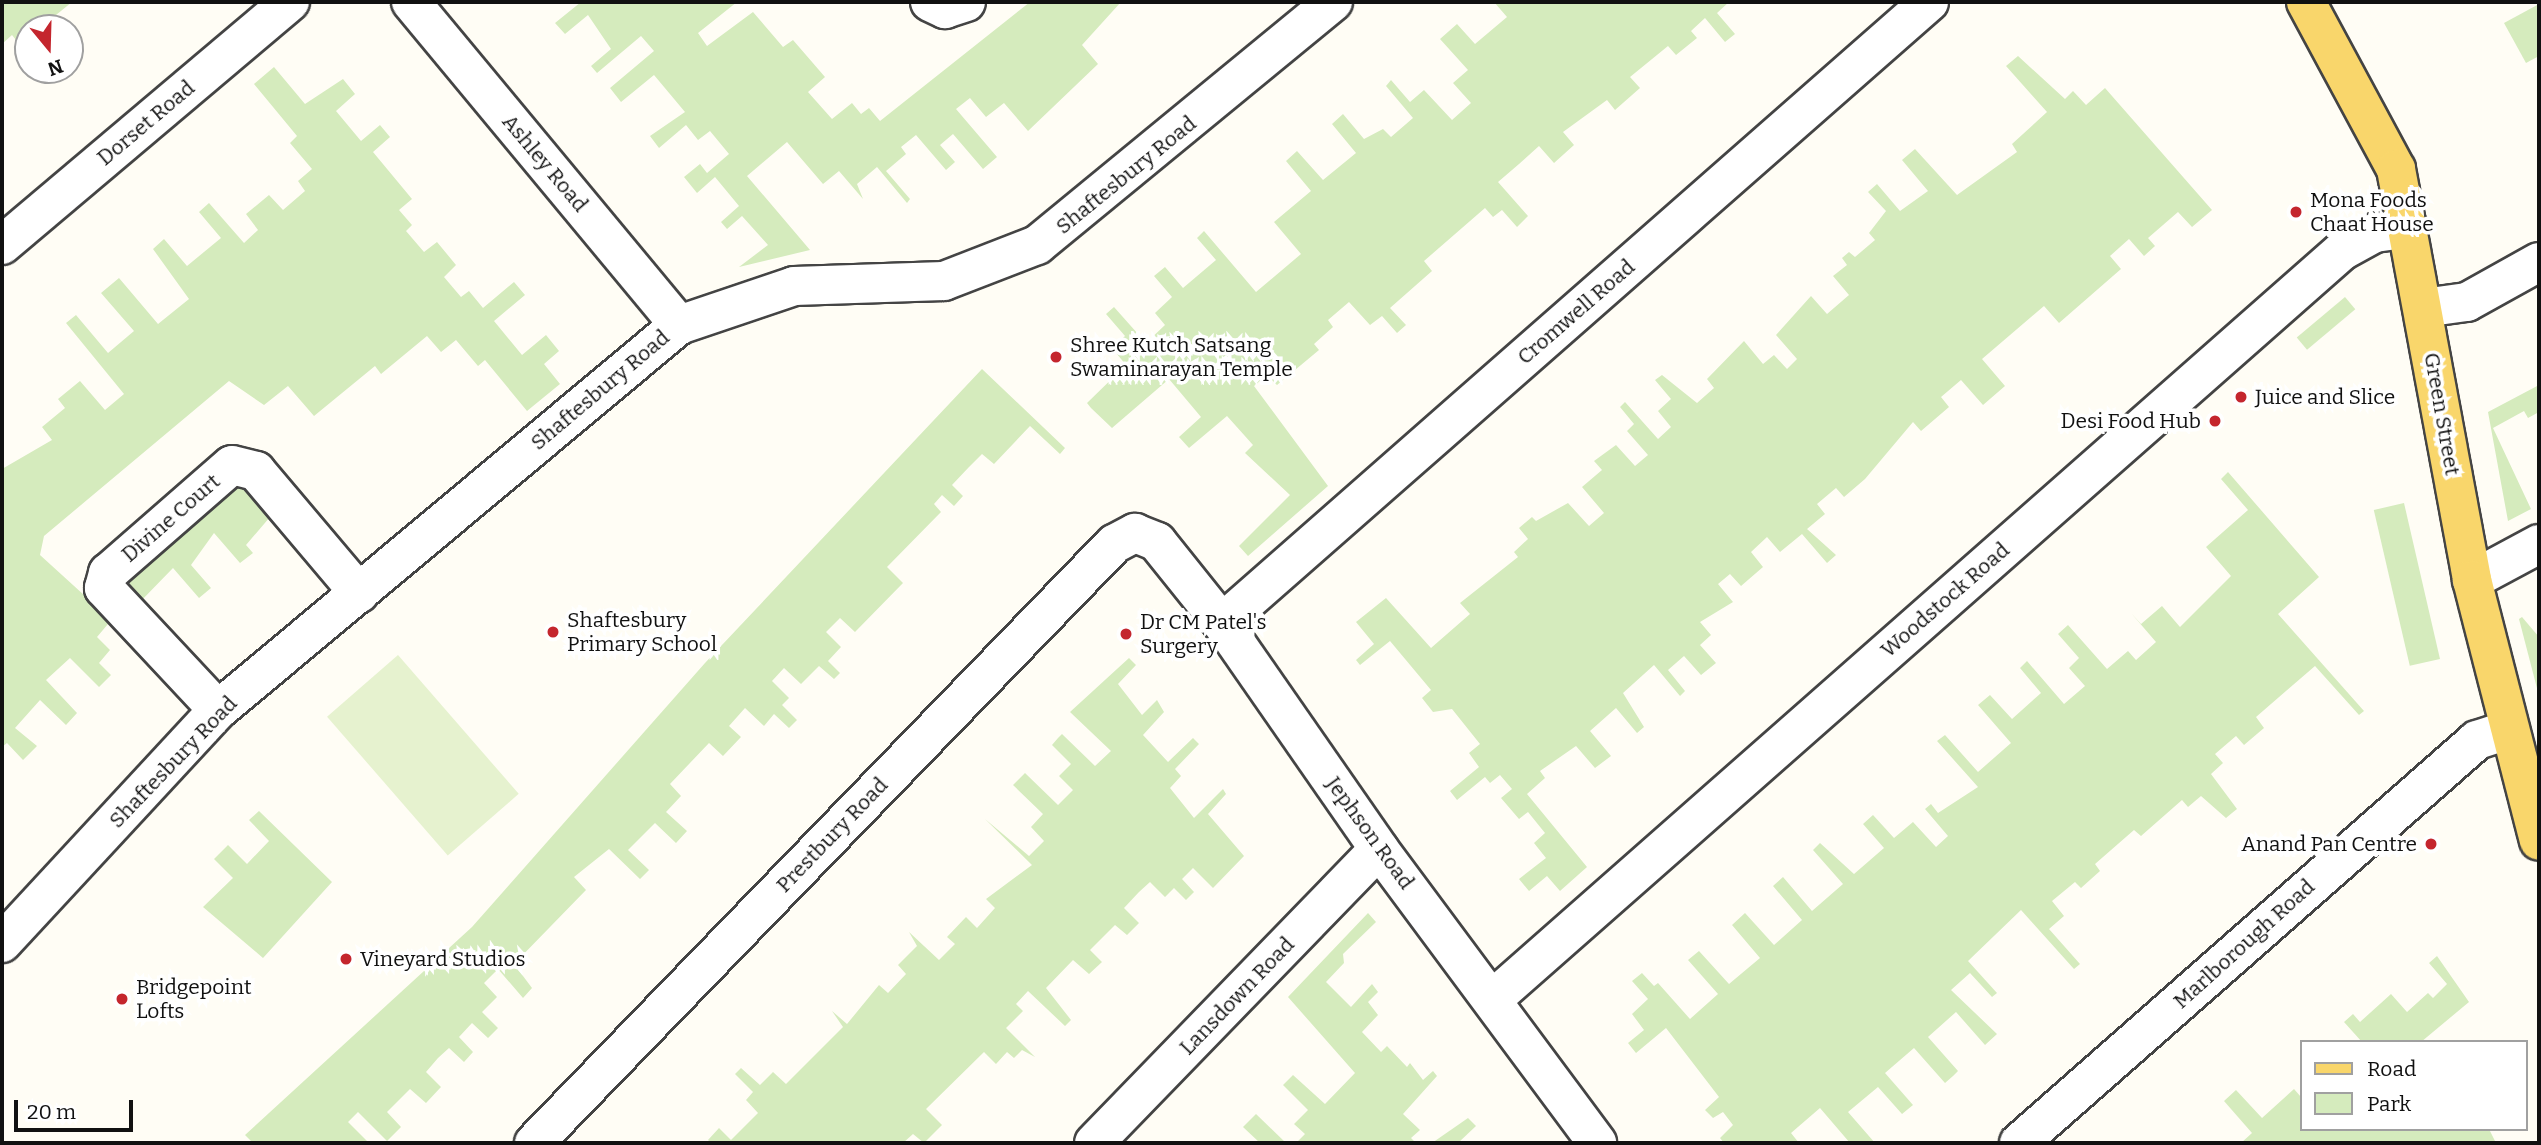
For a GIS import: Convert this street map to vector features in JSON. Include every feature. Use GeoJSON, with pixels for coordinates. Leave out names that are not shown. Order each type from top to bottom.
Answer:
{"type":"FeatureCollection","features":[{"type":"Feature","properties":{"kind":"main road","name":"Green Street"},"geometry":{"type":"LineString","coordinates":[[2306,2],[2396,169],[2472,580],[2507,730],[2539,841]]}},
{"type":"Feature","properties":{"kind":"street","name":"Dorset Road"},"geometry":{"type":"LineString","coordinates":[[2,245],[290,2]]}},
{"type":"Feature","properties":{"kind":"street","name":"Ashley Road"},"geometry":{"type":"LineString","coordinates":[[411,2],[678,325]]}},
{"type":"Feature","properties":{"kind":"street"},"geometry":{"type":"LineString","coordinates":[[930,2],[945,9],[965,2]]}},
{"type":"Feature","properties":{"kind":"street","name":"Shaftesbury Road"},"geometry":{"type":"LineString","coordinates":[[2,943],[218,710],[678,325],[794,286],[944,281],[1037,245],[1333,2]]}},
{"type":"Feature","properties":{"kind":"street","name":"Cromwell Road"},"geometry":{"type":"LineString","coordinates":[[1222,623],[1929,2]]}},
{"type":"Feature","properties":{"kind":"street","name":"Woodstock Road"},"geometry":{"type":"LineString","coordinates":[[1494,998],[2342,251],[2375,233],[2409,228]]}},
{"type":"Feature","properties":{"kind":"street"},"geometry":{"type":"LineString","coordinates":[[2423,308],[2467,302],[2539,262]]}},
{"type":"Feature","properties":{"kind":"street","name":"Divine Court"},"geometry":{"type":"LineString","coordinates":[[218,710],[104,588],[108,573],[232,465],[256,471],[359,593]]}},
{"type":"Feature","properties":{"kind":"street","name":"Jephson Road"},"geometry":{"type":"LineString","coordinates":[[1135,533],[1157,542],[1222,623],[1379,849],[1494,998],[1597,1143]]}},
{"type":"Feature","properties":{"kind":"street","name":"Prestbury Road"},"geometry":{"type":"LineString","coordinates":[[534,1143],[1114,544],[1135,533]]}},
{"type":"Feature","properties":{"kind":"street"},"geometry":{"type":"LineString","coordinates":[[2472,580],[2539,544]]}},
{"type":"Feature","properties":{"kind":"street","name":"Marlborough Road"},"geometry":{"type":"LineString","coordinates":[[2019,1143],[2477,740],[2507,730]]}},
{"type":"Feature","properties":{"kind":"street","name":"Lansdown Road"},"geometry":{"type":"LineString","coordinates":[[1094,1143],[1379,849]]}},
{"type":"Feature","properties":{"kind":"green space"},"geometry":{"type":"Polygon","coordinates":[[[2,2],[72,2],[57,14],[14,14],[14,38],[12,35],[2,44],[2,2]]]}},
{"type":"Feature","properties":{"kind":"green space"},"geometry":{"type":"Polygon","coordinates":[[[581,2],[737,2],[698,33],[707,46],[753,12],[783,47],[793,40],[825,77],[808,92],[832,119],[852,103],[861,114],[869,108],[880,121],[1030,2],[1121,2],[1082,45],[1098,64],[1028,131],[1004,103],[986,117],[970,98],[956,109],[997,157],[983,169],[953,134],[940,145],[955,162],[946,170],[916,135],[901,147],[906,154],[886,171],[910,199],[907,203],[877,167],[857,184],[863,199],[839,171],[823,184],[787,142],[747,176],[810,250],[739,267],[768,245],[742,216],[727,229],[721,222],[739,206],[715,177],[697,193],[684,177],[700,164],[707,173],[729,154],[710,131],[698,140],[686,125],[659,148],[650,136],[685,112],[654,75],[621,102],[610,88],[654,51],[641,36],[597,73],[591,66],[611,49],[588,15],[565,34],[555,23],[581,2]]]}},
{"type":"Feature","properties":{"kind":"green space"},"geometry":{"type":"Polygon","coordinates":[[[1494,2],[1729,2],[1717,13],[1735,34],[1725,42],[1705,18],[1691,31],[1697,38],[1676,55],[1668,46],[1630,77],[1640,88],[1615,110],[1607,100],[1563,132],[1574,145],[1554,163],[1539,146],[1498,182],[1528,216],[1517,227],[1502,210],[1493,217],[1485,208],[1424,261],[1432,271],[1390,308],[1406,325],[1397,333],[1382,316],[1370,325],[1349,302],[1328,320],[1333,327],[1314,344],[1319,350],[1277,385],[1267,375],[1254,386],[1328,486],[1248,556],[1239,546],[1290,495],[1245,453],[1253,445],[1227,416],[1189,448],[1179,437],[1201,417],[1169,379],[1112,428],[1091,408],[1087,403],[1126,365],[1112,348],[1125,336],[1106,314],[1114,307],[1146,343],[1165,325],[1155,313],[1172,297],[1154,276],[1165,267],[1183,288],[1216,260],[1197,238],[1204,231],[1256,292],[1301,254],[1274,222],[1311,191],[1286,161],[1297,151],[1323,180],[1356,153],[1332,124],[1343,114],[1364,139],[1383,129],[1391,137],[1413,118],[1386,86],[1391,80],[1410,102],[1424,90],[1452,120],[1471,103],[1453,83],[1468,70],[1440,39],[1457,24],[1475,44],[1507,17],[1494,2]]]}},
{"type":"Feature","properties":{"kind":"green space"},"geometry":{"type":"Polygon","coordinates":[[[2539,4],[2539,56],[2526,63],[2504,23],[2539,4]]]}},
{"type":"Feature","properties":{"kind":"green space"},"geometry":{"type":"Polygon","coordinates":[[[2018,56],[2065,99],[2073,91],[2086,105],[2105,88],[2212,210],[2192,227],[2178,212],[2148,238],[2155,246],[2144,256],[2129,239],[2110,256],[2121,269],[2059,323],[2044,306],[1982,359],[2005,386],[1983,405],[1961,380],[1941,397],[1949,407],[1921,431],[1913,422],[1865,479],[1844,497],[1836,488],[1817,504],[1825,514],[1807,529],[1836,555],[1827,563],[1802,534],[1780,552],[1767,537],[1751,552],[1763,567],[1741,586],[1730,574],[1718,584],[1733,602],[1700,622],[1711,635],[1700,645],[1716,663],[1701,675],[1684,656],[1668,670],[1685,691],[1680,696],[1654,665],[1623,693],[1644,727],[1637,733],[1616,708],[1590,731],[1611,756],[1595,768],[1576,746],[1540,771],[1545,778],[1527,794],[1587,867],[1560,891],[1547,876],[1529,891],[1519,879],[1546,858],[1534,843],[1545,833],[1528,812],[1519,819],[1501,798],[1512,789],[1500,775],[1490,783],[1485,777],[1457,800],[1450,791],[1479,767],[1469,753],[1480,744],[1452,709],[1433,712],[1422,698],[1431,690],[1390,641],[1360,665],[1356,660],[1374,644],[1356,622],[1386,598],[1431,648],[1470,614],[1460,603],[1518,557],[1514,552],[1528,539],[1519,528],[1532,517],[1536,521],[1568,503],[1589,526],[1604,513],[1582,487],[1602,470],[1594,461],[1616,445],[1635,466],[1648,455],[1627,431],[1634,424],[1620,407],[1625,402],[1658,439],[1671,427],[1658,411],[1671,399],[1655,380],[1662,375],[1697,403],[1714,388],[1707,379],[1744,341],[1763,364],[1774,355],[1787,369],[1797,359],[1776,335],[1811,296],[1827,314],[1849,295],[1833,276],[1847,265],[1842,258],[1849,252],[1855,257],[1875,240],[1869,233],[1886,211],[1868,192],[1877,184],[1900,211],[1928,191],[1902,160],[1915,149],[1957,195],[2017,152],[2012,144],[2047,112],[2006,66],[2018,56]]]}},
{"type":"Feature","properties":{"kind":"green space"},"geometry":{"type":"Polygon","coordinates":[[[274,67],[305,104],[343,79],[355,94],[336,111],[361,141],[380,125],[390,137],[373,152],[412,199],[399,210],[412,225],[406,231],[424,252],[437,242],[456,265],[444,277],[461,297],[469,291],[483,308],[514,282],[525,295],[494,321],[522,355],[546,335],[559,351],[544,364],[560,384],[527,411],[485,360],[478,366],[456,340],[441,352],[427,336],[381,374],[375,366],[314,416],[288,386],[264,405],[229,381],[44,536],[40,555],[140,646],[108,624],[97,637],[110,650],[99,663],[111,675],[99,687],[70,658],[46,680],[77,713],[66,725],[40,700],[15,728],[37,746],[23,760],[7,743],[2,747],[2,469],[52,440],[42,427],[65,408],[58,399],[80,381],[105,410],[124,394],[66,323],[76,315],[108,353],[134,331],[101,293],[119,278],[158,324],[189,299],[153,249],[164,239],[187,266],[221,238],[199,212],[209,203],[244,243],[258,230],[246,214],[269,195],[283,210],[305,191],[298,181],[312,169],[290,143],[297,136],[254,84],[274,67]]]}},
{"type":"Feature","properties":{"kind":"green space"},"geometry":{"type":"Polygon","coordinates":[[[2345,297],[2355,309],[2307,350],[2297,337],[2345,297]]]}},
{"type":"Feature","properties":{"kind":"green space"},"geometry":{"type":"Polygon","coordinates":[[[982,369],[1065,448],[1060,454],[1030,426],[994,464],[982,454],[969,467],[952,485],[963,496],[954,506],[942,495],[934,504],[941,512],[887,567],[903,583],[855,632],[840,618],[826,632],[841,647],[828,661],[840,673],[834,679],[819,666],[801,684],[784,668],[772,681],[789,698],[782,705],[797,720],[789,728],[774,714],[764,726],[745,708],[729,726],[741,737],[723,756],[709,743],[670,784],[681,796],[666,812],[687,831],[676,843],[655,823],[628,850],[649,870],[640,879],[609,849],[574,877],[586,890],[514,964],[532,988],[523,998],[498,969],[484,983],[497,997],[482,1012],[498,1028],[488,1038],[472,1023],[459,1037],[473,1052],[464,1062],[449,1048],[438,1058],[426,1072],[441,1087],[426,1103],[410,1089],[387,1112],[401,1127],[387,1141],[358,1112],[348,1122],[369,1143],[253,1143],[245,1135],[472,927],[705,663],[982,369]]]}},
{"type":"Feature","properties":{"kind":"green space"},"geometry":{"type":"Polygon","coordinates":[[[2539,385],[2539,412],[2528,418],[2524,411],[2493,428],[2531,509],[2508,521],[2488,412],[2539,385]]]}},
{"type":"Feature","properties":{"kind":"green space"},"geometry":{"type":"Polygon","coordinates":[[[2228,472],[2319,577],[2278,614],[2364,711],[2359,715],[2315,666],[2256,717],[2264,728],[2244,745],[2236,736],[2215,754],[2223,763],[2211,774],[2237,809],[2226,818],[2201,796],[2188,807],[2182,800],[2141,836],[2134,830],[2095,864],[2100,871],[2081,888],[2075,882],[2052,901],[2064,916],[2049,929],[2080,964],[2074,969],[2021,910],[1968,961],[1997,993],[1992,997],[1970,973],[1951,990],[1997,1034],[1985,1045],[1956,1012],[1928,1037],[1958,1071],[1945,1083],[1914,1048],[1885,1073],[1913,1105],[1902,1114],[1878,1087],[1848,1112],[1875,1143],[1850,1143],[1820,1108],[1791,1133],[1799,1143],[1724,1143],[1720,1138],[1733,1125],[1723,1112],[1713,1118],[1705,1110],[1719,1097],[1666,1028],[1636,1053],[1628,1043],[1644,1030],[1632,1014],[1648,999],[1632,981],[1642,973],[1654,986],[1658,983],[1690,1019],[1718,994],[1688,960],[1699,951],[1729,984],[1760,958],[1732,925],[1745,913],[1774,945],[1802,920],[1773,886],[1783,877],[1812,911],[1843,884],[1813,850],[1820,843],[1854,874],[1884,848],[1863,824],[1873,815],[1894,838],[1913,822],[1936,847],[1948,836],[1925,809],[1931,804],[1938,813],[1978,787],[1937,741],[1945,735],[1978,772],[2011,743],[1978,705],[1990,695],[2012,719],[2041,693],[2020,668],[2027,661],[2064,704],[2085,686],[2069,668],[2079,658],[2058,634],[2068,625],[2107,669],[2128,651],[2136,660],[2156,642],[2131,613],[2141,624],[2162,606],[2180,627],[2231,576],[2206,547],[2248,510],[2221,479],[2228,472]]]}},
{"type":"Feature","properties":{"kind":"green space"},"geometry":{"type":"Polygon","coordinates":[[[235,480],[256,482],[270,517],[246,545],[253,553],[240,563],[214,533],[191,565],[211,588],[199,598],[173,568],[138,604],[116,579],[235,480]]]}},
{"type":"Feature","properties":{"kind":"green space"},"geometry":{"type":"Polygon","coordinates":[[[2404,503],[2440,659],[2410,666],[2374,510],[2404,503]]]}},
{"type":"Feature","properties":{"kind":"green space"},"geometry":{"type":"Polygon","coordinates":[[[2522,617],[2539,637],[2539,696],[2519,619],[2522,617]]]}},
{"type":"Feature","properties":{"kind":"green space"},"geometry":{"type":"Polygon","coordinates":[[[398,655],[519,794],[448,856],[327,717],[398,655]]]}},
{"type":"Feature","properties":{"kind":"green space"},"geometry":{"type":"Polygon","coordinates":[[[1129,658],[1136,665],[1118,684],[1142,715],[1157,700],[1164,712],[1143,735],[1168,762],[1193,738],[1199,744],[1175,769],[1181,776],[1170,788],[1194,818],[1223,789],[1226,794],[1208,814],[1244,856],[1213,888],[1193,868],[1182,879],[1194,892],[1186,900],[1174,888],[1165,897],[1150,882],[1139,892],[1124,908],[1139,923],[1127,935],[1115,925],[1090,950],[1102,962],[1089,974],[1073,960],[1046,988],[1071,1020],[1065,1026],[1028,991],[1016,1004],[1023,1011],[1006,1028],[1035,1057],[1022,1050],[1014,1058],[1007,1052],[996,1064],[984,1052],[926,1109],[942,1125],[924,1143],[913,1134],[903,1143],[711,1143],[708,1140],[719,1128],[731,1140],[758,1113],[746,1100],[753,1092],[735,1074],[741,1068],[760,1085],[773,1072],[786,1084],[843,1027],[832,1011],[847,1024],[879,985],[888,993],[906,974],[898,965],[917,946],[909,932],[939,960],[955,944],[947,937],[966,917],[977,928],[995,908],[986,899],[1032,865],[985,819],[1029,856],[1044,841],[1031,827],[1043,814],[1013,785],[1025,773],[1058,805],[1073,790],[1059,776],[1071,764],[1052,745],[1058,738],[1062,734],[1095,766],[1111,751],[1070,712],[1129,658]]]}},
{"type":"Feature","properties":{"kind":"green space"},"geometry":{"type":"Polygon","coordinates":[[[259,811],[332,882],[263,958],[203,907],[233,878],[214,859],[228,845],[247,864],[269,841],[249,820],[259,811]]]}},
{"type":"Feature","properties":{"kind":"green space"},"geometry":{"type":"Polygon","coordinates":[[[1368,913],[1376,922],[1343,954],[1344,963],[1326,982],[1351,1007],[1372,984],[1378,992],[1368,1002],[1378,1015],[1362,1032],[1381,1052],[1387,1046],[1407,1067],[1410,1063],[1423,1080],[1433,1071],[1437,1076],[1403,1114],[1420,1130],[1411,1138],[1416,1143],[1296,1143],[1305,1134],[1294,1124],[1308,1110],[1283,1085],[1293,1075],[1325,1104],[1355,1073],[1288,997],[1368,913]]]}},
{"type":"Feature","properties":{"kind":"green space"},"geometry":{"type":"Polygon","coordinates":[[[2437,956],[2469,1002],[2423,1040],[2360,1040],[2344,1022],[2353,1014],[2360,1022],[2391,994],[2407,1012],[2428,993],[2433,998],[2447,984],[2429,963],[2437,956]]]}},
{"type":"Feature","properties":{"kind":"green space"},"geometry":{"type":"Polygon","coordinates":[[[2294,1089],[2300,1096],[2300,1131],[2490,1131],[2496,1143],[2241,1143],[2252,1133],[2224,1101],[2236,1090],[2262,1118],[2294,1089]]]}},
{"type":"Feature","properties":{"kind":"green space"},"geometry":{"type":"Polygon","coordinates":[[[1256,1114],[1286,1143],[1260,1143],[1243,1127],[1256,1114]]]}},
{"type":"Feature","properties":{"kind":"green space"},"geometry":{"type":"Polygon","coordinates":[[[1468,1118],[1476,1126],[1458,1143],[1432,1143],[1468,1118]]]}},
{"type":"Feature","properties":{"kind":"place","name":"Mona Foods Chaat House"},"geometry":{"type":"Point","coordinates":[2296,212]}},
{"type":"Feature","properties":{"kind":"place","name":"Shree Kutch Satsang Swaminarayan Temple"},"geometry":{"type":"Point","coordinates":[1056,357]}},
{"type":"Feature","properties":{"kind":"place","name":"Juice and Slice"},"geometry":{"type":"Point","coordinates":[2241,397]}},
{"type":"Feature","properties":{"kind":"place","name":"Desi Food Hub"},"geometry":{"type":"Point","coordinates":[2215,421]}},
{"type":"Feature","properties":{"kind":"place","name":"Shaftesbury Primary School"},"geometry":{"type":"Point","coordinates":[553,632]}},
{"type":"Feature","properties":{"kind":"place","name":"Dr CM Patel's Surgery"},"geometry":{"type":"Point","coordinates":[1126,634]}},
{"type":"Feature","properties":{"kind":"place","name":"Anand Pan Centre"},"geometry":{"type":"Point","coordinates":[2431,844]}},
{"type":"Feature","properties":{"kind":"place","name":"Vineyard Studios"},"geometry":{"type":"Point","coordinates":[346,959]}},
{"type":"Feature","properties":{"kind":"place","name":"Bridgepoint Lofts"},"geometry":{"type":"Point","coordinates":[122,999]}}]}
